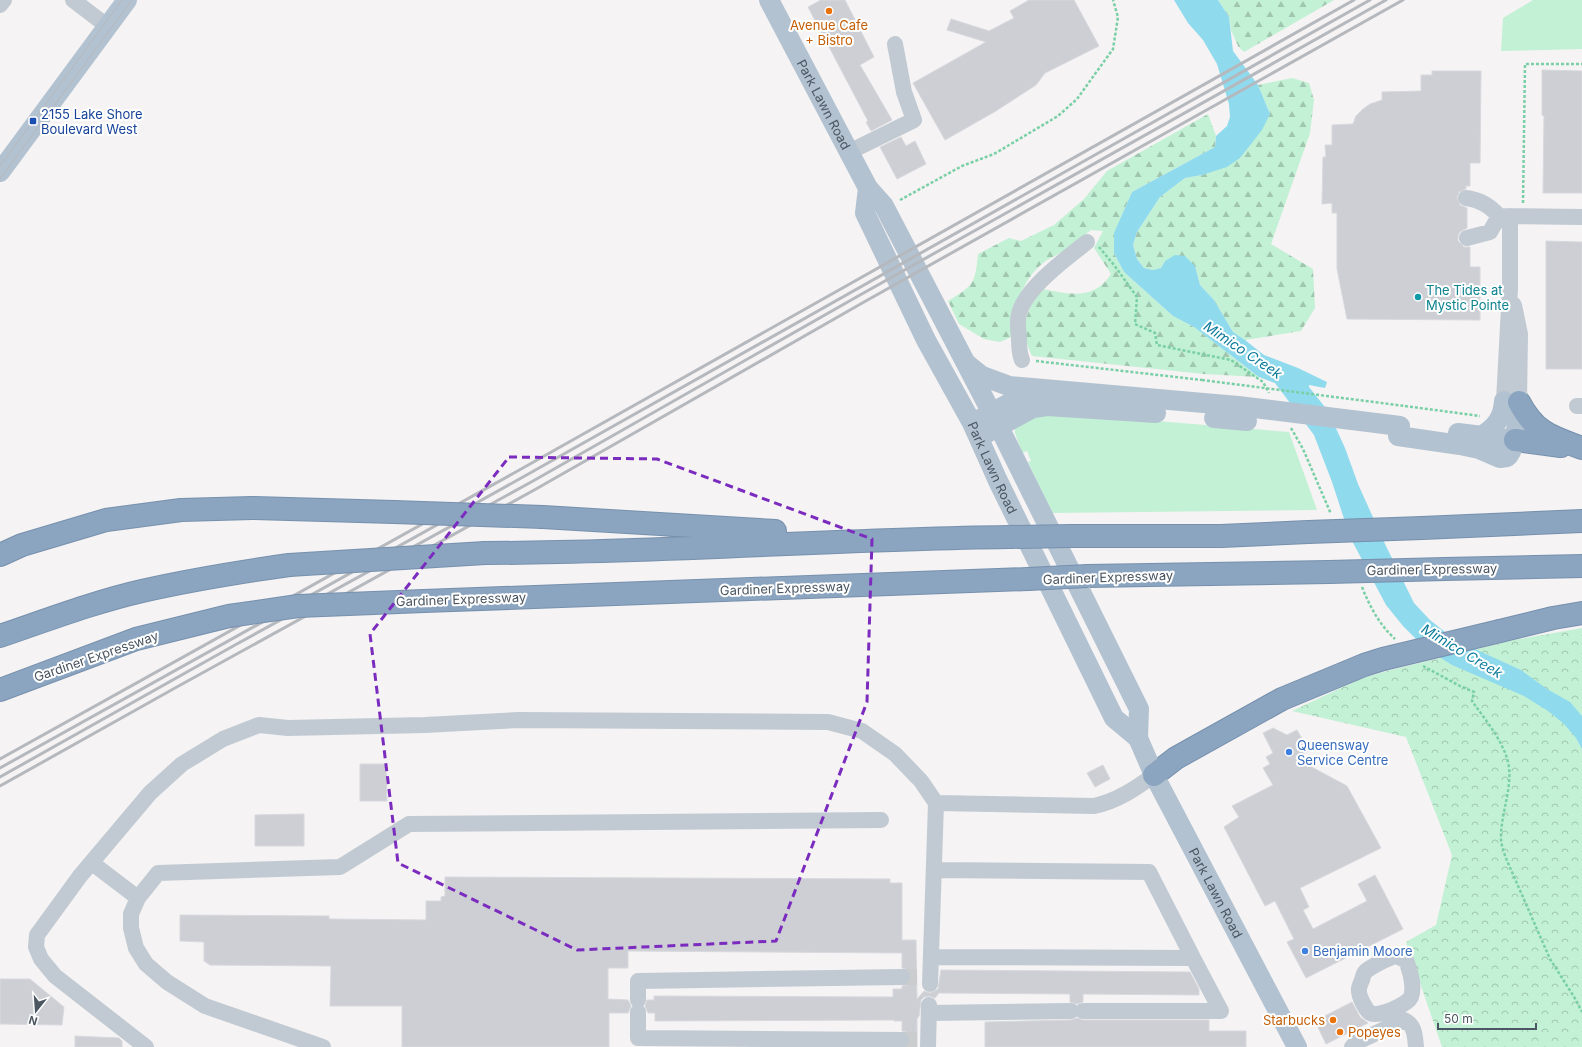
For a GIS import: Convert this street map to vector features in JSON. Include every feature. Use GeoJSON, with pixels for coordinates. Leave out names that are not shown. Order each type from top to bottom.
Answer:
{"type":"FeatureCollection","features":[{"type":"Feature","properties":{"kind":"highway"},"geometry":{"type":"LineString","coordinates":[[1511,402],[1541,430],[1552,437],[1582,449]]}},
{"type":"Feature","properties":{"kind":"highway"},"geometry":{"type":"LineString","coordinates":[[1515,440],[1582,449]]}},
{"type":"Feature","properties":{"kind":"highway"},"geometry":{"type":"LineString","coordinates":[[0,555],[22,545],[106,520],[181,510],[252,508],[542,517],[823,534],[920,538]]}},
{"type":"Feature","properties":{"kind":"highway"},"geometry":{"type":"LineString","coordinates":[[0,636],[63,614],[141,592],[235,573],[289,565],[485,553],[574,553],[920,538],[1221,536],[1582,521]]}},
{"type":"Feature","properties":{"kind":"highway","name":"Gardiner Expressway"},"geometry":{"type":"LineString","coordinates":[[0,690],[136,639],[229,616],[298,606],[424,600],[1088,576],[1582,566]]}},
{"type":"Feature","properties":{"kind":"highway"},"geometry":{"type":"LineString","coordinates":[[1154,775],[1176,758],[1282,699],[1364,665],[1383,659],[1553,618],[1582,613]]}},
{"type":"Feature","properties":{"kind":"main road"},"geometry":{"type":"LineString","coordinates":[[0,172],[127,0]]}},
{"type":"Feature","properties":{"kind":"main road","name":"Park Lawn Road"},"geometry":{"type":"LineString","coordinates":[[769,0],[868,188],[884,206],[995,420],[1139,709],[1138,738],[1154,775],[1297,1047]]}},
{"type":"Feature","properties":{"kind":"main road","name":"Park Lawn Road"},"geometry":{"type":"LineString","coordinates":[[868,188],[865,213],[926,340],[975,430],[1114,718],[1138,738]]}},
{"type":"Feature","properties":{"kind":"main road"},"geometry":{"type":"LineString","coordinates":[[965,363],[982,376],[1009,386],[1399,431],[1479,449],[1500,458],[1507,457],[1511,454],[1515,440],[1511,402]]}},
{"type":"Feature","properties":{"kind":"main road"},"geometry":{"type":"LineString","coordinates":[[995,420],[1015,400],[1064,392]]}},
{"type":"Feature","properties":{"kind":"main road"},"geometry":{"type":"LineString","coordinates":[[1399,431],[1494,426],[1511,402]]}},
{"type":"Feature","properties":{"kind":"main road"},"geometry":{"type":"LineString","coordinates":[[975,430],[995,420],[1033,408],[1047,406],[1243,414]]}},
{"type":"Feature","properties":{"kind":"main road"},"geometry":{"type":"LineString","coordinates":[[1481,426],[1515,440]]}},
{"type":"Feature","properties":{"kind":"street"},"geometry":{"type":"LineString","coordinates":[[0,5],[4,0]]}},
{"type":"Feature","properties":{"kind":"street"},"geometry":{"type":"LineString","coordinates":[[73,0],[107,26]]}},
{"type":"Feature","properties":{"kind":"street"},"geometry":{"type":"LineString","coordinates":[[849,152],[914,120],[904,92],[895,44]]}},
{"type":"Feature","properties":{"kind":"street"},"geometry":{"type":"LineString","coordinates":[[1466,198],[1487,204],[1504,216],[1582,217]]}},
{"type":"Feature","properties":{"kind":"street"},"geometry":{"type":"LineString","coordinates":[[1467,238],[1490,232],[1504,216]]}},
{"type":"Feature","properties":{"kind":"street"},"geometry":{"type":"LineString","coordinates":[[1504,216],[1510,289],[1520,334],[1511,402]]}},
{"type":"Feature","properties":{"kind":"street"},"geometry":{"type":"LineString","coordinates":[[1022,360],[1020,355],[1018,327],[1019,313],[1025,302],[1034,288],[1058,265],[1087,242]]}},
{"type":"Feature","properties":{"kind":"street"},"geometry":{"type":"LineString","coordinates":[[146,1047],[55,976],[41,959],[36,947],[37,935],[92,863],[150,793],[182,764],[222,739],[259,725],[288,728],[425,725],[519,720],[828,722],[862,731],[895,754],[921,781],[936,803],[931,957],[920,979],[638,981],[638,1038],[918,1042],[929,1009],[1221,1011],[1148,872],[935,870]]}},
{"type":"Feature","properties":{"kind":"street"},"geometry":{"type":"LineString","coordinates":[[936,803],[1094,806],[1108,803],[1126,794],[1154,775]]}},
{"type":"Feature","properties":{"kind":"street"},"geometry":{"type":"LineString","coordinates":[[323,1047],[205,1006],[167,982],[146,964],[136,948],[131,928],[131,914],[138,898],[158,873],[340,867],[409,824],[882,820]]}},
{"type":"Feature","properties":{"kind":"street"},"geometry":{"type":"LineString","coordinates":[[92,863],[138,898]]}},
{"type":"Feature","properties":{"kind":"street"},"geometry":{"type":"LineString","coordinates":[[931,957],[1193,958]]}},
{"type":"Feature","properties":{"kind":"street"},"geometry":{"type":"LineString","coordinates":[[1352,1047],[1357,1042],[1404,1020],[1412,1026],[1416,1047]]}},
{"type":"Feature","properties":{"kind":"path"},"geometry":{"type":"LineString","coordinates":[[900,200],[962,166],[994,154],[1058,116],[1077,99],[1114,49],[1118,17],[1112,0]]}},
{"type":"Feature","properties":{"kind":"path"},"geometry":{"type":"LineString","coordinates":[[1523,203],[1525,64],[1582,64]]}},
{"type":"Feature","properties":{"kind":"path"},"geometry":{"type":"LineString","coordinates":[[1087,242],[1101,248],[1137,298],[1135,324],[1155,333],[1157,345],[1231,360]]}},
{"type":"Feature","properties":{"kind":"path"},"geometry":{"type":"LineString","coordinates":[[1022,360],[1202,380],[1405,406],[1481,426]]}},
{"type":"Feature","properties":{"kind":"path"},"geometry":{"type":"LineString","coordinates":[[1474,692],[1472,701],[1490,727],[1507,758],[1509,768],[1509,781],[1501,840],[1508,864],[1550,959],[1582,1012]]}},
{"type":"Feature","properties":{"kind":"highlighted area"},"geometry":{"type":"Polygon","coordinates":[[[509,457],[657,459],[872,539],[867,702],[776,941],[577,950],[398,863],[370,634],[509,457]]]}},
{"type":"Feature","properties":{"kind":"green space"},"geometry":{"type":"Polygon","coordinates":[[[1218,0],[1334,0],[1244,52],[1238,46],[1231,30],[1229,17],[1218,0]]]}},
{"type":"Feature","properties":{"kind":"green space"},"geometry":{"type":"Polygon","coordinates":[[[1533,0],[1582,0],[1582,49],[1501,51],[1503,18],[1533,0]]]}},
{"type":"Feature","properties":{"kind":"green space"},"geometry":{"type":"Polygon","coordinates":[[[1292,78],[1309,83],[1314,100],[1310,133],[1271,244],[1313,269],[1315,308],[1301,331],[1245,340],[1233,332],[1214,300],[1200,285],[1195,266],[1165,261],[1161,268],[1153,270],[1144,268],[1137,259],[1133,245],[1137,232],[1160,197],[1185,178],[1202,175],[1240,158],[1270,114],[1258,85],[1292,78]]]}},
{"type":"Feature","properties":{"kind":"green space"},"geometry":{"type":"Polygon","coordinates":[[[1208,114],[1216,136],[1215,147],[1132,192],[1121,217],[1114,253],[1124,272],[1173,316],[1194,327],[1259,377],[1204,374],[1032,356],[1026,338],[1026,321],[1032,304],[1043,289],[1062,293],[1080,294],[1097,288],[1104,283],[1111,274],[1094,248],[1103,231],[1091,230],[1066,250],[1045,261],[1035,270],[1024,287],[1016,306],[1011,337],[1000,342],[984,339],[959,324],[948,301],[972,283],[976,272],[978,254],[1009,238],[1021,241],[1054,225],[1084,199],[1107,171],[1208,114]]]}},
{"type":"Feature","properties":{"kind":"green space"},"geometry":{"type":"Polygon","coordinates":[[[1047,412],[1289,432],[1317,510],[1052,513],[1028,462],[1031,461],[1027,451],[1022,453],[1015,433],[1015,427],[1047,412]]]}},
{"type":"Feature","properties":{"kind":"green space"},"geometry":{"type":"Polygon","coordinates":[[[1582,628],[1582,1047],[1442,1047],[1406,942],[1436,925],[1452,855],[1406,737],[1292,711],[1360,679],[1387,671],[1514,640],[1582,628]]]}},
{"type":"Feature","properties":{"kind":"water","name":"Mimico Creek"},"geometry":{"type":"Polygon","coordinates":[[[1174,0],[1218,0],[1229,17],[1233,51],[1258,85],[1270,114],[1262,130],[1240,158],[1227,167],[1202,175],[1185,178],[1160,197],[1137,232],[1133,245],[1137,259],[1144,268],[1153,270],[1161,268],[1165,261],[1175,255],[1185,256],[1195,266],[1200,285],[1214,300],[1233,332],[1264,355],[1298,368],[1327,382],[1325,388],[1309,385],[1309,387],[1328,411],[1345,448],[1358,484],[1414,603],[1430,620],[1455,640],[1521,670],[1547,689],[1570,702],[1582,716],[1582,749],[1576,738],[1564,724],[1548,711],[1524,696],[1452,665],[1425,648],[1403,626],[1386,605],[1350,537],[1332,482],[1314,435],[1275,383],[1259,377],[1194,327],[1173,316],[1124,272],[1114,253],[1114,233],[1132,192],[1215,147],[1216,136],[1227,126],[1230,117],[1229,104],[1217,64],[1203,40],[1188,23],[1174,0]]]}},
{"type":"Feature","properties":{"kind":"building"},"geometry":{"type":"Polygon","coordinates":[[[821,0],[845,0],[874,57],[860,65],[892,120],[871,131],[866,122],[868,121],[808,7],[821,0]]]}},
{"type":"Feature","properties":{"kind":"building"},"geometry":{"type":"Polygon","coordinates":[[[1029,0],[1074,0],[1099,46],[1045,73],[1036,85],[996,111],[945,140],[913,83],[986,42],[947,30],[951,19],[989,31],[1014,18],[1010,11],[1029,0]]]}},
{"type":"Feature","properties":{"kind":"building"},"geometry":{"type":"Polygon","coordinates":[[[1542,70],[1582,71],[1582,193],[1543,193],[1544,116],[1542,115],[1542,70]]]}},
{"type":"Feature","properties":{"kind":"building"},"geometry":{"type":"Polygon","coordinates":[[[1432,71],[1481,71],[1480,163],[1470,163],[1470,186],[1466,186],[1466,189],[1459,192],[1457,197],[1460,205],[1467,208],[1467,228],[1460,232],[1458,241],[1464,247],[1470,247],[1470,267],[1480,267],[1480,320],[1347,319],[1337,269],[1337,213],[1332,213],[1332,203],[1322,204],[1323,157],[1326,157],[1325,145],[1332,145],[1332,125],[1353,124],[1356,116],[1363,109],[1370,104],[1382,100],[1382,92],[1421,91],[1421,75],[1432,75],[1432,71]]]}},
{"type":"Feature","properties":{"kind":"building"},"geometry":{"type":"Polygon","coordinates":[[[901,137],[906,146],[915,141],[926,164],[897,179],[880,147],[901,137]]]}},
{"type":"Feature","properties":{"kind":"building"},"geometry":{"type":"Polygon","coordinates":[[[1546,241],[1582,242],[1582,369],[1546,369],[1546,241]]]}},
{"type":"Feature","properties":{"kind":"building"},"geometry":{"type":"Polygon","coordinates":[[[1273,728],[1287,735],[1297,730],[1309,751],[1295,758],[1347,786],[1381,848],[1300,888],[1309,907],[1303,910],[1313,929],[1367,901],[1358,884],[1375,875],[1403,929],[1306,978],[1287,942],[1294,939],[1275,901],[1265,906],[1224,827],[1239,817],[1232,806],[1273,785],[1263,768],[1270,764],[1266,757],[1273,753],[1263,733],[1273,728]]]}},
{"type":"Feature","properties":{"kind":"building"},"geometry":{"type":"Polygon","coordinates":[[[360,764],[386,764],[387,801],[360,801],[360,764]]]}},
{"type":"Feature","properties":{"kind":"building"},"geometry":{"type":"Polygon","coordinates":[[[1103,765],[1110,779],[1095,787],[1087,773],[1103,765]]]}},
{"type":"Feature","properties":{"kind":"building"},"geometry":{"type":"Polygon","coordinates":[[[304,814],[304,846],[255,846],[255,815],[304,814]]]}},
{"type":"Feature","properties":{"kind":"building"},"geometry":{"type":"Polygon","coordinates":[[[445,877],[890,879],[890,883],[902,883],[902,940],[916,940],[917,999],[924,991],[930,993],[938,989],[941,970],[1190,972],[1199,989],[1199,995],[1083,994],[1083,1002],[1077,1004],[1070,1002],[1070,994],[939,993],[935,998],[929,996],[924,997],[921,1000],[919,1016],[917,1019],[917,1047],[907,1047],[910,1040],[906,1032],[902,1031],[902,1021],[655,1021],[655,1013],[648,1013],[645,1006],[647,1000],[654,1000],[654,996],[893,997],[893,989],[902,989],[902,986],[907,985],[910,982],[910,972],[902,968],[902,953],[628,951],[628,968],[608,968],[608,999],[628,1000],[631,1006],[628,1013],[609,1013],[609,1047],[402,1047],[402,1006],[330,1006],[331,966],[210,965],[204,961],[204,942],[180,941],[180,915],[329,916],[329,919],[426,920],[426,901],[441,901],[441,897],[445,896],[445,877]]]}},
{"type":"Feature","properties":{"kind":"building"},"geometry":{"type":"Polygon","coordinates":[[[0,979],[30,979],[64,1007],[62,1025],[0,1024],[0,979]]]}},
{"type":"Feature","properties":{"kind":"building"},"geometry":{"type":"Polygon","coordinates":[[[1352,1002],[1360,1017],[1368,1023],[1326,1044],[1315,1021],[1352,1002]]]}},
{"type":"Feature","properties":{"kind":"building"},"geometry":{"type":"Polygon","coordinates":[[[1077,1018],[1083,1020],[1209,1020],[1209,1031],[1246,1031],[1246,1047],[985,1047],[985,1022],[1071,1020],[1077,1018]]]}},
{"type":"Feature","properties":{"kind":"building"},"geometry":{"type":"Polygon","coordinates":[[[75,1036],[119,1038],[122,1041],[122,1047],[75,1047],[75,1036]]]}},
{"type":"Feature","properties":{"kind":"tunnel"},"geometry":{"type":"LineString","coordinates":[[902,977],[917,977]]}},
{"type":"Feature","properties":{"kind":"tunnel"},"geometry":{"type":"LineString","coordinates":[[901,1040],[917,1040]]}},
{"type":"Feature","properties":{"kind":"tram line"},"geometry":{"type":"LineString","coordinates":[[0,166],[122,0]]}},
{"type":"Feature","properties":{"kind":"tram line"},"geometry":{"type":"LineString","coordinates":[[0,179],[132,0]]}},
{"type":"Feature","properties":{"kind":"railway"},"geometry":{"type":"LineString","coordinates":[[0,759],[514,473],[1354,0]]}},
{"type":"Feature","properties":{"kind":"railway"},"geometry":{"type":"LineString","coordinates":[[0,768],[523,477],[1370,0]]}},
{"type":"Feature","properties":{"kind":"railway"},"geometry":{"type":"LineString","coordinates":[[0,777],[235,645],[533,481],[860,295],[1386,0]]}},
{"type":"Feature","properties":{"kind":"railway"},"geometry":{"type":"LineString","coordinates":[[0,786],[536,489],[864,302],[1403,0]]}},
{"type":"Feature","properties":{"kind":"place","name":"Avenue Cafe + Bistro"},"geometry":{"type":"Point","coordinates":[829,11]}},
{"type":"Feature","properties":{"kind":"place","name":"2155 Lake Shore Boulevard West"},"geometry":{"type":"Point","coordinates":[33,121]}},
{"type":"Feature","properties":{"kind":"place","name":"The Tides at Mystic Pointe"},"geometry":{"type":"Point","coordinates":[1418,297]}},
{"type":"Feature","properties":{"kind":"place","name":"Queensway Service Centre"},"geometry":{"type":"Point","coordinates":[1289,752]}},
{"type":"Feature","properties":{"kind":"place","name":"Benjamin Moore"},"geometry":{"type":"Point","coordinates":[1305,951]}},
{"type":"Feature","properties":{"kind":"place","name":"Starbucks"},"geometry":{"type":"Point","coordinates":[1333,1020]}},
{"type":"Feature","properties":{"kind":"place","name":"Popeyes"},"geometry":{"type":"Point","coordinates":[1340,1032]}}]}
